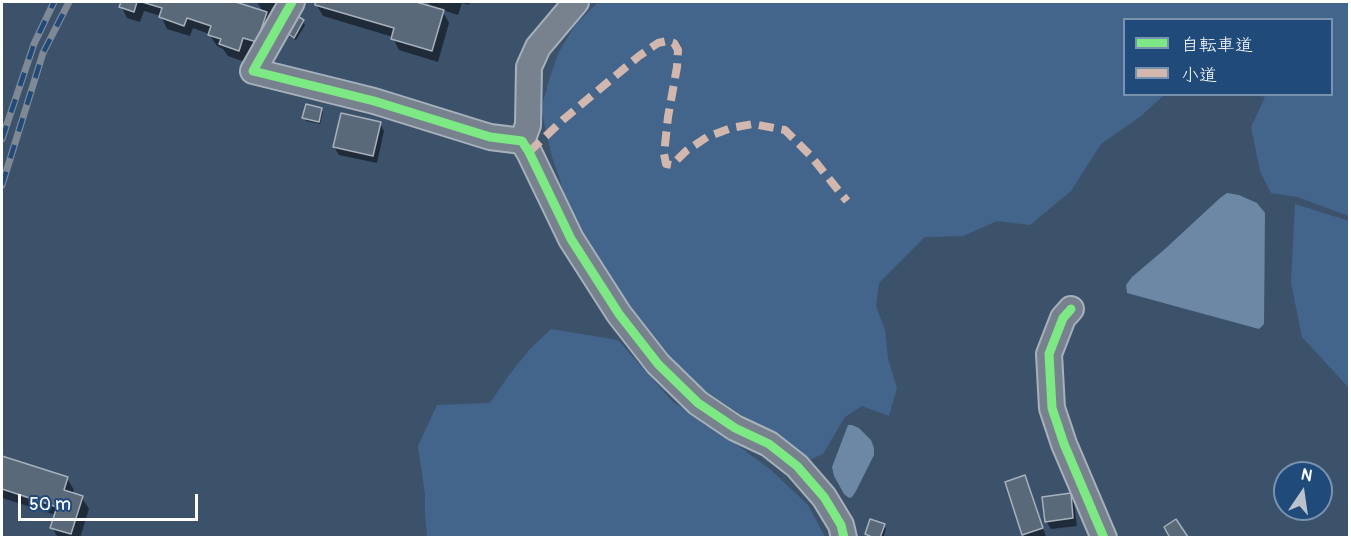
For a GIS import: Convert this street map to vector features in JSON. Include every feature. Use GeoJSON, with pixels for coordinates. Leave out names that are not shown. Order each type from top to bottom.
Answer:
{"type":"FeatureCollection","features":[{"type":"Feature","properties":{"kind":"street"},"geometry":{"type":"LineString","coordinates":[[292,2],[253,71],[374,101],[490,136],[522,141],[571,239],[619,314],[652,357],[698,403],[735,428],[769,444],[796,466],[824,497],[841,525],[844,537]]}},
{"type":"Feature","properties":{"kind":"street"},"geometry":{"type":"LineString","coordinates":[[522,141],[528,125],[529,67],[538,47],[576,2]]}},
{"type":"Feature","properties":{"kind":"street"},"geometry":{"type":"LineString","coordinates":[[1071,309],[1063,318],[1049,354],[1052,408],[1064,444],[1104,537]]}},
{"type":"Feature","properties":{"kind":"shaded area"},"geometry":{"type":"Polygon","coordinates":[[[598,2],[1349,2],[1349,216],[1297,197],[1271,193],[1260,171],[1251,127],[1265,97],[1260,96],[1333,96],[1333,18],[1123,18],[1123,96],[1163,96],[1141,116],[1101,144],[1071,191],[1030,225],[997,221],[963,236],[925,237],[879,283],[876,306],[885,330],[888,359],[897,388],[889,416],[862,406],[845,417],[823,454],[805,462],[767,432],[683,376],[649,334],[590,251],[567,209],[541,109],[559,52],[575,25],[598,2]]]}},
{"type":"Feature","properties":{"kind":"shaded area"},"geometry":{"type":"Polygon","coordinates":[[[1227,193],[1239,195],[1257,203],[1265,213],[1264,324],[1259,329],[1127,293],[1126,285],[1132,277],[1227,193]]]}},
{"type":"Feature","properties":{"kind":"shaded area"},"geometry":{"type":"Polygon","coordinates":[[[1295,204],[1349,221],[1349,388],[1302,337],[1291,283],[1295,204]]]}},
{"type":"Feature","properties":{"kind":"shaded area"},"geometry":{"type":"Polygon","coordinates":[[[551,329],[618,340],[673,402],[710,425],[771,470],[808,505],[825,537],[427,537],[425,494],[418,446],[437,405],[490,403],[530,349],[551,329]]]}},
{"type":"Feature","properties":{"kind":"shaded area"},"geometry":{"type":"Polygon","coordinates":[[[848,425],[859,428],[871,440],[874,448],[874,455],[856,491],[849,498],[844,494],[834,476],[832,467],[848,425]]]}},
{"type":"Feature","properties":{"kind":"building"},"geometry":{"type":"Polygon","coordinates":[[[121,2],[137,2],[134,12],[119,7],[121,2]]]}},
{"type":"Feature","properties":{"kind":"building"},"geometry":{"type":"Polygon","coordinates":[[[142,2],[236,2],[267,12],[257,42],[243,38],[239,51],[219,44],[221,39],[208,35],[211,26],[187,18],[184,26],[159,17],[162,8],[142,2]]]}},
{"type":"Feature","properties":{"kind":"building"},"geometry":{"type":"Polygon","coordinates":[[[315,2],[416,2],[444,10],[432,51],[391,39],[394,28],[315,5],[315,2]]]}},
{"type":"Feature","properties":{"kind":"building"},"geometry":{"type":"Polygon","coordinates":[[[294,14],[304,20],[294,38],[284,31],[294,14]]]}},
{"type":"Feature","properties":{"kind":"building"},"geometry":{"type":"Polygon","coordinates":[[[306,104],[322,108],[319,122],[302,118],[306,104]]]}},
{"type":"Feature","properties":{"kind":"building"},"geometry":{"type":"Polygon","coordinates":[[[341,113],[381,122],[373,156],[333,147],[341,113]]]}},
{"type":"Feature","properties":{"kind":"building"},"geometry":{"type":"Polygon","coordinates":[[[2,456],[68,477],[64,490],[83,496],[71,534],[50,528],[57,507],[2,489],[2,456]]]}},
{"type":"Feature","properties":{"kind":"building"},"geometry":{"type":"Polygon","coordinates":[[[1025,475],[1043,528],[1022,535],[1005,482],[1025,475]]]}},
{"type":"Feature","properties":{"kind":"building"},"geometry":{"type":"Polygon","coordinates":[[[1071,493],[1073,518],[1045,522],[1042,497],[1071,493]]]}},
{"type":"Feature","properties":{"kind":"building"},"geometry":{"type":"Polygon","coordinates":[[[870,519],[885,524],[880,538],[865,534],[870,519]]]}},
{"type":"Feature","properties":{"kind":"building"},"geometry":{"type":"Polygon","coordinates":[[[1176,519],[1188,537],[1170,538],[1164,527],[1176,519]]]}},
{"type":"Feature","properties":{"kind":"railway"},"geometry":{"type":"LineString","coordinates":[[2,139],[34,44],[54,2]]}},
{"type":"Feature","properties":{"kind":"railway"},"geometry":{"type":"LineString","coordinates":[[2,185],[43,53],[69,2]]}},
{"type":"Feature","properties":{"kind":"marked path"},"geometry":{"type":"LineString","coordinates":[[529,152],[564,119],[639,56],[658,43],[667,41],[674,43],[678,50],[664,154],[666,164],[672,165],[686,151],[707,137],[731,128],[753,124],[785,130],[810,155],[847,201]]}},
{"type":"Feature","properties":{"kind":"cycle path"},"geometry":{"type":"LineString","coordinates":[[292,2],[253,71],[374,101],[490,137],[522,141],[571,239],[619,314],[658,364],[698,403],[735,428],[769,444],[797,466],[824,497],[841,525],[844,538]]}},
{"type":"Feature","properties":{"kind":"cycle path"},"geometry":{"type":"LineString","coordinates":[[1071,309],[1063,318],[1049,354],[1052,408],[1064,444],[1104,538]]}}]}
